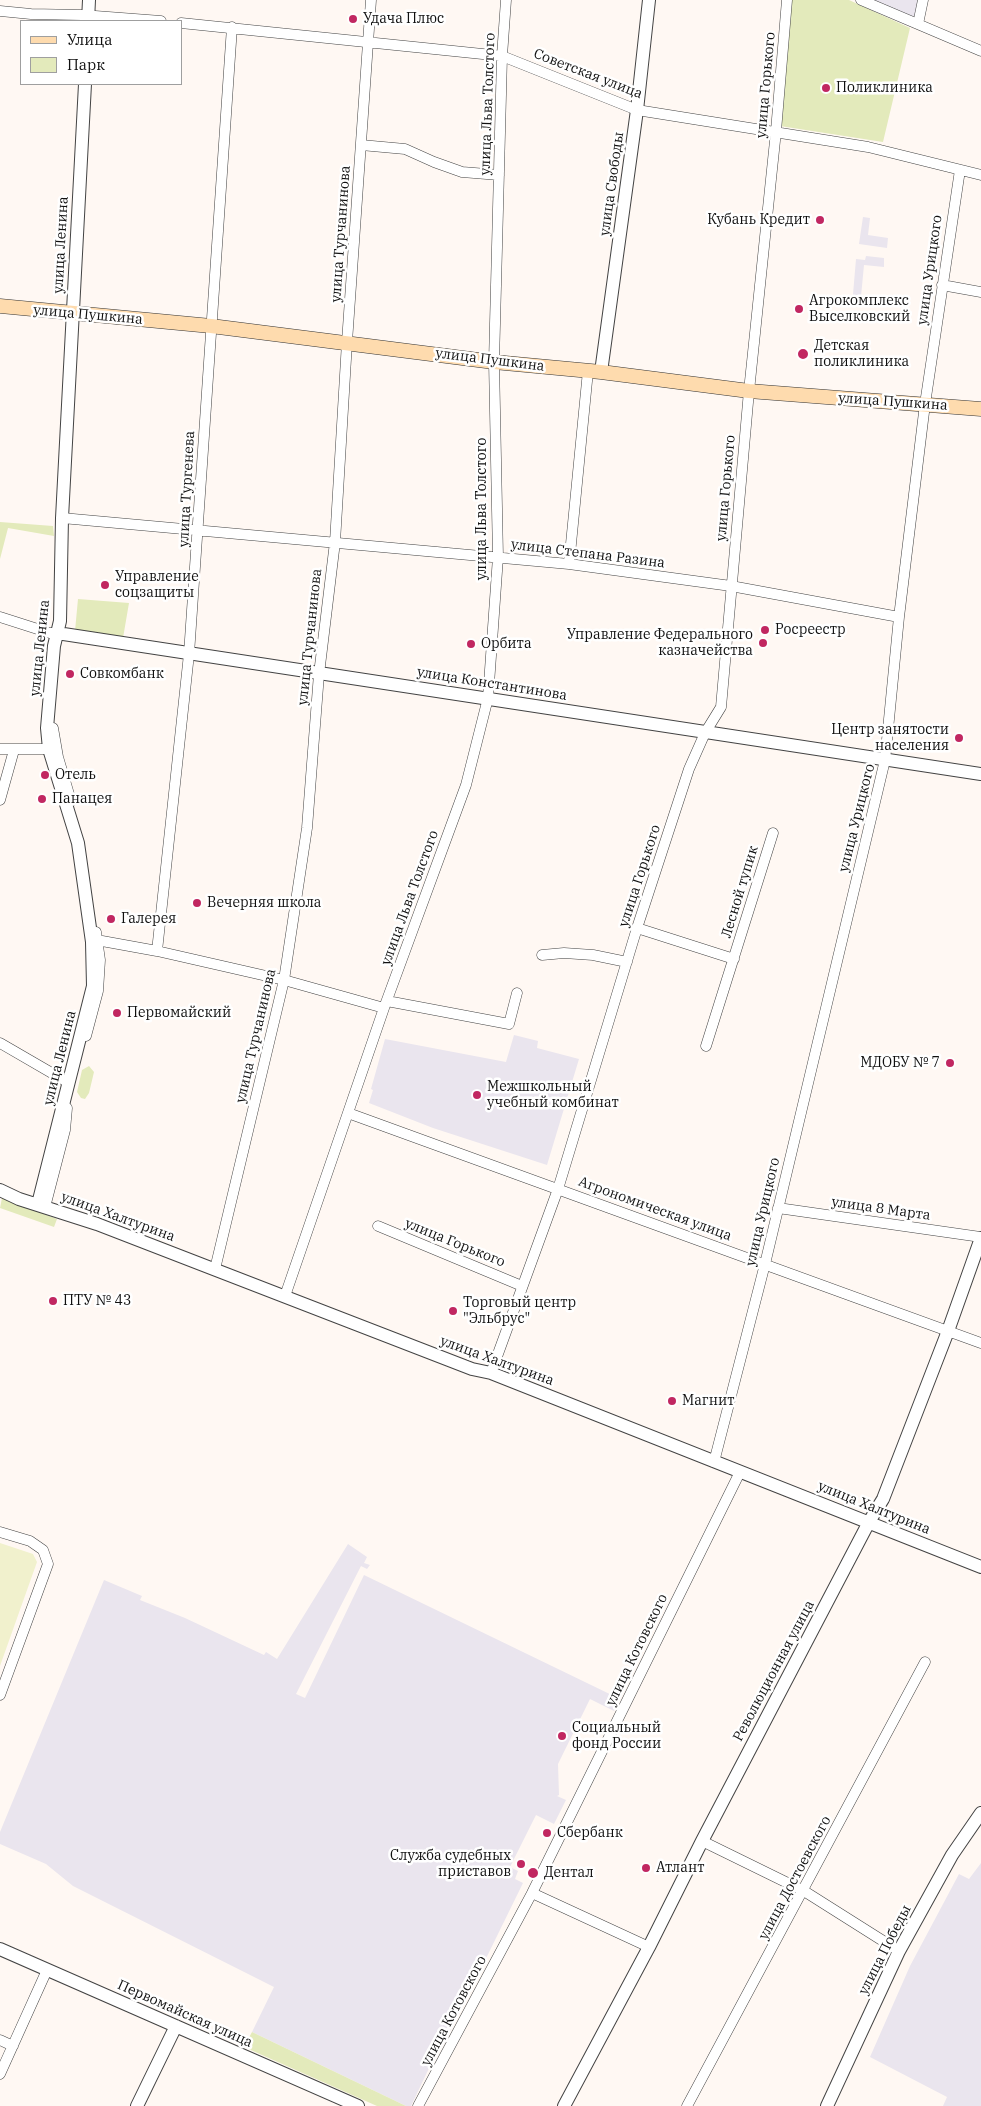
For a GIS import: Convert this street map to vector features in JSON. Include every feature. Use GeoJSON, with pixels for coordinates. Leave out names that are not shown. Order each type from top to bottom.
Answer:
{"type":"FeatureCollection","features":[{"type":"Feature","properties":{"kind":"main road","name":"улица Пушкина"},"geometry":{"type":"LineString","coordinates":[[0,306],[211,326],[494,362],[594,371],[749,391],[981,409]]}},
{"type":"Feature","properties":{"kind":"street"},"geometry":{"type":"LineString","coordinates":[[88,18],[89,0]]}},
{"type":"Feature","properties":{"kind":"street","name":"улица Турчанинова"},"geometry":{"type":"LineString","coordinates":[[215,1269],[284,980],[307,828],[319,674],[335,542],[371,0]]}},
{"type":"Feature","properties":{"kind":"street","name":"улица Льва Толстого"},"geometry":{"type":"LineString","coordinates":[[285,1296],[385,1005],[466,785],[488,698],[498,557],[494,362],[502,56],[506,0]]}},
{"type":"Feature","properties":{"kind":"street","name":"улица Свободы"},"geometry":{"type":"LineString","coordinates":[[569,564],[594,371],[637,110],[649,0]]}},
{"type":"Feature","properties":{"kind":"street","name":"улица Горького"},"geometry":{"type":"LineString","coordinates":[[491,1373],[558,1189],[637,928],[688,768],[705,733],[721,707],[787,0]]}},
{"type":"Feature","properties":{"kind":"street"},"geometry":{"type":"LineString","coordinates":[[861,0],[981,51]]}},
{"type":"Feature","properties":{"kind":"street"},"geometry":{"type":"LineString","coordinates":[[918,24],[923,0]]}},
{"type":"Feature","properties":{"kind":"street"},"geometry":{"type":"LineString","coordinates":[[0,11],[137,20]]}},
{"type":"Feature","properties":{"kind":"street","name":"Советская улица"},"geometry":{"type":"LineString","coordinates":[[182,23],[502,56],[637,110],[868,147],[981,175]]}},
{"type":"Feature","properties":{"kind":"street","name":"улица Тургенева"},"geometry":{"type":"LineString","coordinates":[[157,952],[190,654],[232,27]]}},
{"type":"Feature","properties":{"kind":"street","name":"улица Ленина"},"geometry":{"type":"LineString","coordinates":[[41,1205],[93,986],[95,941],[78,843],[49,749],[47,728],[54,646],[59,634],[60,620],[62,518],[85,85]]}},
{"type":"Feature","properties":{"kind":"street"},"geometry":{"type":"LineString","coordinates":[[362,145],[405,149],[462,172],[499,175]]}},
{"type":"Feature","properties":{"kind":"street","name":"улица Урицкого"},"geometry":{"type":"LineString","coordinates":[[714,1462],[765,1264],[885,760],[899,617],[925,404],[960,170]]}},
{"type":"Feature","properties":{"kind":"street"},"geometry":{"type":"LineString","coordinates":[[942,285],[981,292]]}},
{"type":"Feature","properties":{"kind":"street","name":"улица Степана Разина"},"geometry":{"type":"LineString","coordinates":[[62,518],[199,532],[335,542],[569,564],[731,586],[899,617]]}},
{"type":"Feature","properties":{"kind":"street","name":"улица Константинова"},"geometry":{"type":"LineString","coordinates":[[0,617],[50,633],[981,774]]}},
{"type":"Feature","properties":{"kind":"street"},"geometry":{"type":"LineString","coordinates":[[41,1205],[65,1130],[65,1117],[78,1061],[96,999],[100,960],[95,941],[84,850],[58,757],[53,731],[59,634]]}},
{"type":"Feature","properties":{"kind":"street"},"geometry":{"type":"LineString","coordinates":[[0,749],[49,749]]}},
{"type":"Feature","properties":{"kind":"street"},"geometry":{"type":"LineString","coordinates":[[0,800],[14,750]]}},
{"type":"Feature","properties":{"kind":"street","name":"Лесной тупик"},"geometry":{"type":"LineString","coordinates":[[706,1046],[773,833]]}},
{"type":"Feature","properties":{"kind":"street","name":"Лесной тупик"},"geometry":{"type":"LineString","coordinates":[[637,928],[734,959]]}},
{"type":"Feature","properties":{"kind":"street"},"geometry":{"type":"LineString","coordinates":[[95,941],[157,952],[284,980],[385,1005],[509,1024],[517,993]]}},
{"type":"Feature","properties":{"kind":"street"},"geometry":{"type":"LineString","coordinates":[[542,955],[564,953],[593,955],[627,962]]}},
{"type":"Feature","properties":{"kind":"street"},"geometry":{"type":"LineString","coordinates":[[0,1043],[69,1083]]}},
{"type":"Feature","properties":{"kind":"street","name":"Агрономическая улица"},"geometry":{"type":"LineString","coordinates":[[348,1113],[981,1343]]}},
{"type":"Feature","properties":{"kind":"street","name":"улица Халтурина"},"geometry":{"type":"LineString","coordinates":[[0,1190],[90,1221],[472,1369],[491,1373],[981,1567]]}},
{"type":"Feature","properties":{"kind":"street","name":"улица 8 Марта"},"geometry":{"type":"LineString","coordinates":[[778,1208],[981,1237]]}},
{"type":"Feature","properties":{"kind":"street","name":"улица Горького"},"geometry":{"type":"LineString","coordinates":[[378,1226],[522,1286]]}},
{"type":"Feature","properties":{"kind":"street","name":"Революционная улица"},"geometry":{"type":"LineString","coordinates":[[564,2106],[649,1947],[702,1841],[869,1522],[883,1499],[948,1330],[981,1237]]}},
{"type":"Feature","properties":{"kind":"street","name":"улица Котовского"},"geometry":{"type":"LineString","coordinates":[[418,2106],[532,1893],[740,1472]]}},
{"type":"Feature","properties":{"kind":"street"},"geometry":{"type":"LineString","coordinates":[[0,1532],[30,1541],[43,1550],[48,1564],[0,1696]]}},
{"type":"Feature","properties":{"kind":"street","name":"улица Достоевского"},"geometry":{"type":"LineString","coordinates":[[687,2106],[804,1891],[925,1662]]}},
{"type":"Feature","properties":{"kind":"street","name":"улица Победы"},"geometry":{"type":"LineString","coordinates":[[827,2106],[899,1951],[952,1855],[981,1813]]}},
{"type":"Feature","properties":{"kind":"street"},"geometry":{"type":"LineString","coordinates":[[702,1841],[804,1891],[899,1951]]}},
{"type":"Feature","properties":{"kind":"street"},"geometry":{"type":"LineString","coordinates":[[532,1893],[649,1947]]}},
{"type":"Feature","properties":{"kind":"street","name":"Первомайская улица"},"geometry":{"type":"LineString","coordinates":[[0,1949],[358,2106]]}},
{"type":"Feature","properties":{"kind":"street"},"geometry":{"type":"LineString","coordinates":[[0,2074],[47,1970]]}},
{"type":"Feature","properties":{"kind":"street"},"geometry":{"type":"LineString","coordinates":[[137,2106],[176,2026]]}},
{"type":"Feature","properties":{"kind":"street"},"geometry":{"type":"LineString","coordinates":[[0,2040],[13,2046]]}},
{"type":"Feature","properties":{"kind":"shaded area"},"geometry":{"type":"Polygon","coordinates":[[[871,0],[919,0],[915,18],[871,0]]]}},
{"type":"Feature","properties":{"kind":"shaded area"},"geometry":{"type":"Polygon","coordinates":[[[863,217],[870,218],[868,235],[888,238],[887,248],[859,244],[863,217]]]}},
{"type":"Feature","properties":{"kind":"shaded area"},"geometry":{"type":"Polygon","coordinates":[[[866,256],[884,258],[884,267],[864,265],[860,307],[852,306],[856,259],[865,260],[866,256]]]}},
{"type":"Feature","properties":{"kind":"shaded area"},"geometry":{"type":"Polygon","coordinates":[[[514,1035],[538,1041],[537,1048],[579,1059],[547,1165],[433,1128],[369,1103],[385,1039],[506,1062],[514,1035]]]}},
{"type":"Feature","properties":{"kind":"shaded area"},"geometry":{"type":"Polygon","coordinates":[[[348,1544],[367,1557],[364,1563],[370,1565],[367,1569],[361,1566],[296,1694],[305,1698],[364,1575],[620,1699],[614,1711],[590,1699],[558,1764],[559,1795],[557,1796],[566,1800],[554,1824],[536,1815],[510,1867],[518,1871],[515,1879],[523,1883],[444,2044],[441,2043],[411,2106],[406,2106],[252,2032],[274,1987],[73,1886],[46,1864],[0,1844],[0,1832],[104,1580],[142,1596],[140,1600],[185,1618],[264,1655],[266,1652],[277,1659],[348,1544]]]}},
{"type":"Feature","properties":{"kind":"shaded area"},"geometry":{"type":"Polygon","coordinates":[[[981,1863],[981,2106],[943,2106],[947,2097],[870,2057],[910,1966],[959,1874],[969,1879],[981,1863]]]}},
{"type":"Feature","properties":{"kind":"green space"},"geometry":{"type":"Polygon","coordinates":[[[790,0],[849,0],[910,28],[883,142],[780,126],[790,0]]]}},
{"type":"Feature","properties":{"kind":"green space"},"geometry":{"type":"Polygon","coordinates":[[[0,522],[53,526],[54,536],[8,528],[0,559],[0,522]]]}},
{"type":"Feature","properties":{"kind":"green space"},"geometry":{"type":"Polygon","coordinates":[[[78,599],[129,603],[123,638],[75,631],[78,599]]]}},
{"type":"Feature","properties":{"kind":"green space"},"geometry":{"type":"Polygon","coordinates":[[[89,1066],[94,1072],[89,1093],[85,1099],[81,1098],[77,1092],[82,1070],[89,1066]]]}},
{"type":"Feature","properties":{"kind":"green space"},"geometry":{"type":"Polygon","coordinates":[[[2,1198],[57,1219],[54,1227],[0,1208],[2,1198]]]}},
{"type":"Feature","properties":{"kind":"green space"},"geometry":{"type":"Polygon","coordinates":[[[0,1543],[33,1554],[37,1562],[0,1666],[0,1543]]]}},
{"type":"Feature","properties":{"kind":"green space"},"geometry":{"type":"Polygon","coordinates":[[[252,2032],[406,2106],[377,2106],[244,2047],[252,2032]]]}},
{"type":"Feature","properties":{"kind":"place","name":"Удача Плюс"},"geometry":{"type":"Point","coordinates":[353,19]}},
{"type":"Feature","properties":{"kind":"place","name":"Поликлиника"},"geometry":{"type":"Point","coordinates":[826,88]}},
{"type":"Feature","properties":{"kind":"place","name":"Кубань Кредит"},"geometry":{"type":"Point","coordinates":[820,220]}},
{"type":"Feature","properties":{"kind":"place","name":"Агрокомплекс Выселковский"},"geometry":{"type":"Point","coordinates":[799,309]}},
{"type":"Feature","properties":{"kind":"place","name":"Детская поликлиника"},"geometry":{"type":"Point","coordinates":[803,354]}},
{"type":"Feature","properties":{"kind":"place","name":"Управление соцзащиты"},"geometry":{"type":"Point","coordinates":[105,585]}},
{"type":"Feature","properties":{"kind":"place","name":"Росреестр"},"geometry":{"type":"Point","coordinates":[765,630]}},
{"type":"Feature","properties":{"kind":"place","name":"Управление Федерального казначейства"},"geometry":{"type":"Point","coordinates":[763,643]}},
{"type":"Feature","properties":{"kind":"place","name":"Орбита"},"geometry":{"type":"Point","coordinates":[471,644]}},
{"type":"Feature","properties":{"kind":"place","name":"Совкомбанк"},"geometry":{"type":"Point","coordinates":[70,674]}},
{"type":"Feature","properties":{"kind":"place","name":"Центр занятости населения"},"geometry":{"type":"Point","coordinates":[959,738]}},
{"type":"Feature","properties":{"kind":"place","name":"Отель"},"geometry":{"type":"Point","coordinates":[45,775]}},
{"type":"Feature","properties":{"kind":"place","name":"Панацея"},"geometry":{"type":"Point","coordinates":[42,799]}},
{"type":"Feature","properties":{"kind":"place","name":"Вечерняя школа"},"geometry":{"type":"Point","coordinates":[197,903]}},
{"type":"Feature","properties":{"kind":"place","name":"Галерея"},"geometry":{"type":"Point","coordinates":[111,919]}},
{"type":"Feature","properties":{"kind":"place","name":"Первомайский"},"geometry":{"type":"Point","coordinates":[117,1013]}},
{"type":"Feature","properties":{"kind":"place","name":"МДОБУ № 7"},"geometry":{"type":"Point","coordinates":[950,1063]}},
{"type":"Feature","properties":{"kind":"place","name":"Межшкольный учебный комбинат"},"geometry":{"type":"Point","coordinates":[477,1095]}},
{"type":"Feature","properties":{"kind":"place","name":"ПТУ № 43"},"geometry":{"type":"Point","coordinates":[53,1301]}},
{"type":"Feature","properties":{"kind":"place","name":"Торговый центр \"Эльбрус\""},"geometry":{"type":"Point","coordinates":[453,1311]}},
{"type":"Feature","properties":{"kind":"place","name":"Магнит"},"geometry":{"type":"Point","coordinates":[672,1401]}},
{"type":"Feature","properties":{"kind":"place","name":"Социальный фонд России"},"geometry":{"type":"Point","coordinates":[562,1736]}},
{"type":"Feature","properties":{"kind":"place","name":"Сбербанк"},"geometry":{"type":"Point","coordinates":[547,1833]}},
{"type":"Feature","properties":{"kind":"place","name":"Служба судебных приставов"},"geometry":{"type":"Point","coordinates":[521,1864]}},
{"type":"Feature","properties":{"kind":"place","name":"Атлант"},"geometry":{"type":"Point","coordinates":[646,1868]}},
{"type":"Feature","properties":{"kind":"place","name":"Дентал"},"geometry":{"type":"Point","coordinates":[533,1873]}}]}
